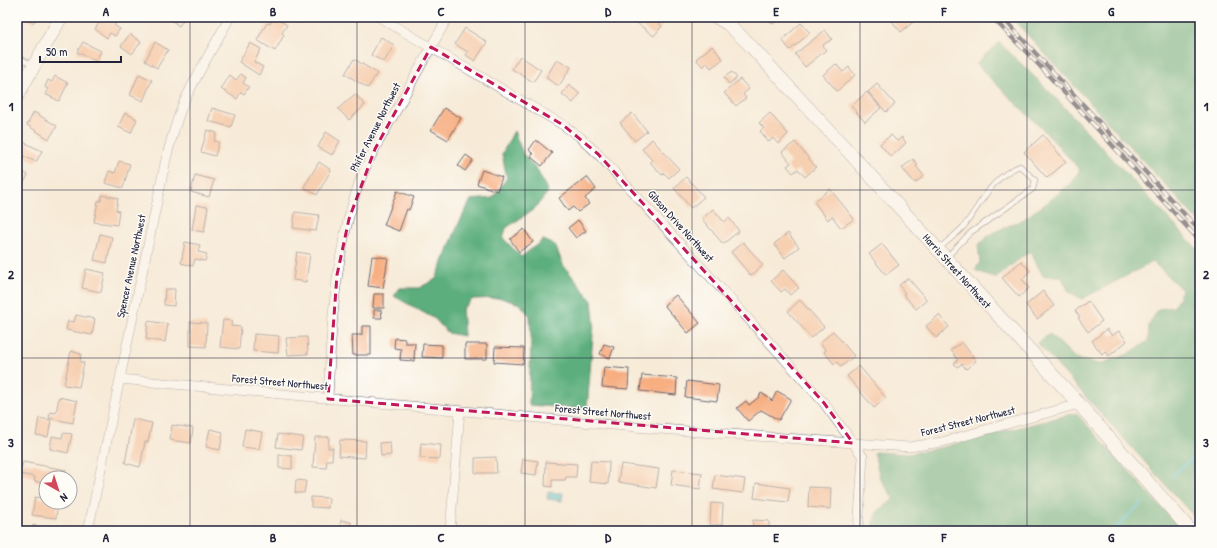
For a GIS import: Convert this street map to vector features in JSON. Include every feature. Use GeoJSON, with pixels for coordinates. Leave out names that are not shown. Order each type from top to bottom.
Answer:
{"type":"FeatureCollection","features":[{"type":"Feature","properties":{"kind":"street"},"geometry":{"type":"LineString","coordinates":[[17,96],[61,17]]}},
{"type":"Feature","properties":{"kind":"street","name":"Spencer Avenue Northwest"},"geometry":{"type":"LineString","coordinates":[[88,531],[166,159],[176,123],[195,79],[230,17]]}},
{"type":"Feature","properties":{"kind":"street","name":"Gibson Drive Northwest"},"geometry":{"type":"LineString","coordinates":[[379,17],[563,125],[580,137],[598,154],[725,292],[818,397],[854,443],[863,458],[858,531]]}},
{"type":"Feature","properties":{"kind":"street","name":"Phifer Avenue Northwest"},"geometry":{"type":"LineString","coordinates":[[328,399],[337,275],[349,219],[360,182],[375,148],[448,17]]}},
{"type":"Feature","properties":{"kind":"street","name":"Harris Street Northwest"},"geometry":{"type":"LineString","coordinates":[[716,17],[728,24],[748,43],[1079,404],[1191,531]]}},
{"type":"Feature","properties":{"kind":"street","name":"Forest Street Northwest"},"geometry":{"type":"LineString","coordinates":[[120,379],[639,427],[909,447],[942,442],[1079,404]]}},
{"type":"Feature","properties":{"kind":"street"},"geometry":{"type":"LineString","coordinates":[[450,531],[460,411]]}},
{"type":"Feature","properties":{"kind":"lane"},"geometry":{"type":"LineString","coordinates":[[17,57],[34,65]]}},
{"type":"Feature","properties":{"kind":"lane"},"geometry":{"type":"LineString","coordinates":[[1020,166],[1035,180],[1033,189],[942,254],[964,226],[989,188],[1010,169],[1020,166]]}},
{"type":"Feature","properties":{"kind":"lane"},"geometry":{"type":"LineString","coordinates":[[964,226],[970,233]]}},
{"type":"Feature","properties":{"kind":"highlighted area"},"geometry":{"type":"Polygon","coordinates":[[[431,47],[563,125],[598,154],[824,403],[853,443],[328,399],[337,275],[349,219],[375,149],[431,47]]]}},
{"type":"Feature","properties":{"kind":"green space"},"geometry":{"type":"Polygon","coordinates":[[[1011,17],[1200,17],[1200,223],[1011,17]]]}},
{"type":"Feature","properties":{"kind":"green space"},"geometry":{"type":"Polygon","coordinates":[[[999,42],[1050,92],[1200,252],[1200,523],[1037,343],[1050,334],[1076,359],[1100,364],[1128,354],[1148,341],[1149,325],[1158,309],[1174,307],[1182,290],[1153,262],[1082,299],[1069,292],[1061,276],[1043,276],[1030,251],[995,278],[975,270],[980,262],[978,245],[992,233],[1024,219],[1048,202],[1070,184],[1080,170],[1048,135],[976,64],[999,42]]]}},
{"type":"Feature","properties":{"kind":"green space"},"geometry":{"type":"Polygon","coordinates":[[[514,131],[523,154],[538,172],[548,192],[534,209],[506,228],[503,238],[521,257],[543,240],[555,245],[563,265],[592,301],[594,322],[587,409],[529,405],[531,339],[530,316],[520,304],[501,298],[473,299],[462,309],[464,336],[448,333],[435,319],[394,296],[400,288],[419,288],[436,279],[459,223],[471,200],[493,198],[507,178],[502,154],[514,131]]]}},
{"type":"Feature","properties":{"kind":"green space"},"geometry":{"type":"Polygon","coordinates":[[[1076,413],[1181,529],[1174,531],[880,531],[872,524],[877,512],[894,499],[880,479],[874,452],[909,454],[943,447],[1076,413]]]}},
{"type":"Feature","properties":{"kind":"water"},"geometry":{"type":"Polygon","coordinates":[[[548,492],[563,493],[562,501],[547,499],[548,492]]]}},
{"type":"Feature","properties":{"kind":"building"},"geometry":{"type":"Polygon","coordinates":[[[23,17],[37,17],[33,23],[23,17]]]}},
{"type":"Feature","properties":{"kind":"building"},"geometry":{"type":"Polygon","coordinates":[[[103,17],[108,17],[116,23],[114,25],[120,29],[115,36],[110,33],[107,38],[95,29],[103,17]]]}},
{"type":"Feature","properties":{"kind":"building"},"geometry":{"type":"Polygon","coordinates":[[[167,17],[185,17],[179,26],[167,17]]]}},
{"type":"Feature","properties":{"kind":"building"},"geometry":{"type":"Polygon","coordinates":[[[274,17],[287,25],[282,33],[284,35],[275,51],[257,40],[267,23],[270,24],[274,17]]]}},
{"type":"Feature","properties":{"kind":"building"},"geometry":{"type":"Polygon","coordinates":[[[290,17],[303,17],[300,23],[290,17]]]}},
{"type":"Feature","properties":{"kind":"building"},"geometry":{"type":"Polygon","coordinates":[[[490,17],[501,17],[497,22],[490,17]]]}},
{"type":"Feature","properties":{"kind":"building"},"geometry":{"type":"Polygon","coordinates":[[[641,17],[651,17],[662,26],[654,36],[637,23],[641,17]]]}},
{"type":"Feature","properties":{"kind":"building"},"geometry":{"type":"Polygon","coordinates":[[[766,17],[781,17],[772,24],[766,17]]]}},
{"type":"Feature","properties":{"kind":"building"},"geometry":{"type":"Polygon","coordinates":[[[895,17],[915,17],[917,19],[901,32],[891,20],[895,17]]]}},
{"type":"Feature","properties":{"kind":"building"},"geometry":{"type":"Polygon","coordinates":[[[801,23],[810,33],[790,50],[782,40],[801,23]]]}},
{"type":"Feature","properties":{"kind":"building"},"geometry":{"type":"Polygon","coordinates":[[[465,28],[487,42],[475,61],[466,55],[468,52],[455,44],[465,28]]]}},
{"type":"Feature","properties":{"kind":"building"},"geometry":{"type":"Polygon","coordinates":[[[825,30],[832,39],[823,45],[826,50],[805,67],[795,54],[825,30]]]}},
{"type":"Feature","properties":{"kind":"building"},"geometry":{"type":"Polygon","coordinates":[[[130,34],[141,42],[132,54],[121,46],[130,34]]]}},
{"type":"Feature","properties":{"kind":"building"},"geometry":{"type":"Polygon","coordinates":[[[381,37],[394,45],[384,62],[371,55],[381,37]]]}},
{"type":"Feature","properties":{"kind":"building"},"geometry":{"type":"Polygon","coordinates":[[[83,42],[101,51],[96,61],[77,52],[83,42]]]}},
{"type":"Feature","properties":{"kind":"building"},"geometry":{"type":"Polygon","coordinates":[[[155,42],[168,50],[157,68],[145,61],[155,42]]]}},
{"type":"Feature","properties":{"kind":"building"},"geometry":{"type":"Polygon","coordinates":[[[250,43],[261,49],[254,62],[263,67],[259,75],[239,62],[250,43]]]}},
{"type":"Feature","properties":{"kind":"building"},"geometry":{"type":"Polygon","coordinates":[[[712,46],[723,59],[711,68],[707,63],[703,67],[696,59],[712,46]]]}},
{"type":"Feature","properties":{"kind":"building"},"geometry":{"type":"Polygon","coordinates":[[[520,56],[541,70],[533,82],[512,69],[520,56]]]}},
{"type":"Feature","properties":{"kind":"building"},"geometry":{"type":"Polygon","coordinates":[[[354,59],[377,73],[368,88],[345,74],[354,59]]]}},
{"type":"Feature","properties":{"kind":"building"},"geometry":{"type":"Polygon","coordinates":[[[557,59],[571,67],[559,86],[546,78],[557,59]]]}},
{"type":"Feature","properties":{"kind":"building"},"geometry":{"type":"Polygon","coordinates":[[[836,64],[843,72],[849,67],[855,75],[837,91],[823,75],[836,64]]]}},
{"type":"Feature","properties":{"kind":"building"},"geometry":{"type":"Polygon","coordinates":[[[732,72],[737,78],[729,84],[724,77],[732,72]]]}},
{"type":"Feature","properties":{"kind":"building"},"geometry":{"type":"Polygon","coordinates":[[[139,74],[152,80],[143,101],[130,95],[139,74]]]}},
{"type":"Feature","properties":{"kind":"building"},"geometry":{"type":"Polygon","coordinates":[[[241,74],[246,78],[243,83],[249,87],[244,94],[241,92],[237,99],[221,89],[230,75],[236,80],[241,74]]]}},
{"type":"Feature","properties":{"kind":"building"},"geometry":{"type":"Polygon","coordinates":[[[55,76],[68,83],[59,101],[45,94],[48,89],[45,87],[48,80],[52,82],[55,76]]]}},
{"type":"Feature","properties":{"kind":"building"},"geometry":{"type":"Polygon","coordinates":[[[740,79],[749,89],[743,94],[746,98],[736,106],[724,93],[740,79]]]}},
{"type":"Feature","properties":{"kind":"building"},"geometry":{"type":"Polygon","coordinates":[[[877,84],[895,104],[886,112],[868,92],[877,84]]]}},
{"type":"Feature","properties":{"kind":"building"},"geometry":{"type":"Polygon","coordinates":[[[569,85],[580,94],[573,103],[562,94],[569,85]]]}},
{"type":"Feature","properties":{"kind":"building"},"geometry":{"type":"Polygon","coordinates":[[[867,92],[881,108],[865,122],[851,106],[867,92]]]}},
{"type":"Feature","properties":{"kind":"building"},"geometry":{"type":"Polygon","coordinates":[[[355,94],[365,105],[349,120],[338,109],[355,94]]]}},
{"type":"Feature","properties":{"kind":"building"},"geometry":{"type":"Polygon","coordinates":[[[212,108],[235,115],[231,127],[208,121],[212,108]]]}},
{"type":"Feature","properties":{"kind":"building"},"geometry":{"type":"Polygon","coordinates":[[[444,108],[461,118],[448,140],[431,130],[444,108]]]}},
{"type":"Feature","properties":{"kind":"building"},"geometry":{"type":"Polygon","coordinates":[[[34,112],[57,126],[49,139],[27,125],[34,112]]]}},
{"type":"Feature","properties":{"kind":"building"},"geometry":{"type":"Polygon","coordinates":[[[125,113],[137,119],[131,133],[118,127],[125,113]]]}},
{"type":"Feature","properties":{"kind":"building"},"geometry":{"type":"Polygon","coordinates":[[[632,113],[647,131],[635,141],[620,123],[632,113]]]}},
{"type":"Feature","properties":{"kind":"building"},"geometry":{"type":"Polygon","coordinates":[[[770,113],[788,134],[778,144],[773,138],[769,142],[760,131],[764,128],[759,123],[770,113]]]}},
{"type":"Feature","properties":{"kind":"building"},"geometry":{"type":"Polygon","coordinates":[[[207,130],[217,133],[214,141],[219,142],[215,156],[201,152],[207,130]]]}},
{"type":"Feature","properties":{"kind":"building"},"geometry":{"type":"Polygon","coordinates":[[[326,132],[340,141],[332,155],[318,147],[326,132]]]}},
{"type":"Feature","properties":{"kind":"building"},"geometry":{"type":"Polygon","coordinates":[[[891,135],[897,141],[902,137],[906,143],[891,157],[880,144],[891,135]]]}},
{"type":"Feature","properties":{"kind":"building"},"geometry":{"type":"Polygon","coordinates":[[[1043,135],[1066,162],[1047,178],[1024,152],[1043,135]]]}},
{"type":"Feature","properties":{"kind":"building"},"geometry":{"type":"Polygon","coordinates":[[[652,139],[679,169],[669,178],[664,173],[662,175],[650,162],[652,160],[642,149],[652,139]]]}},
{"type":"Feature","properties":{"kind":"building"},"geometry":{"type":"Polygon","coordinates":[[[19,140],[42,151],[36,162],[17,153],[17,144],[19,140]]]}},
{"type":"Feature","properties":{"kind":"building"},"geometry":{"type":"Polygon","coordinates":[[[536,140],[552,153],[542,166],[531,157],[533,154],[529,150],[536,140]]]}},
{"type":"Feature","properties":{"kind":"building"},"geometry":{"type":"Polygon","coordinates":[[[795,142],[816,167],[805,177],[798,169],[793,173],[787,166],[791,163],[782,152],[795,142]]]}},
{"type":"Feature","properties":{"kind":"building"},"geometry":{"type":"Polygon","coordinates":[[[466,155],[473,160],[465,171],[458,166],[466,155]]]}},
{"type":"Feature","properties":{"kind":"building"},"geometry":{"type":"Polygon","coordinates":[[[913,159],[918,165],[916,166],[924,176],[915,183],[902,168],[913,159]]]}},
{"type":"Feature","properties":{"kind":"building"},"geometry":{"type":"Polygon","coordinates":[[[119,161],[130,164],[123,188],[105,183],[109,171],[115,173],[119,161]]]}},
{"type":"Feature","properties":{"kind":"building"},"geometry":{"type":"Polygon","coordinates":[[[319,162],[331,170],[317,195],[304,187],[319,162]]]}},
{"type":"Feature","properties":{"kind":"building"},"geometry":{"type":"Polygon","coordinates":[[[17,169],[28,175],[21,188],[17,186],[17,169]]]}},
{"type":"Feature","properties":{"kind":"building"},"geometry":{"type":"Polygon","coordinates":[[[482,170],[502,177],[497,191],[477,184],[482,170]]]}},
{"type":"Feature","properties":{"kind":"building"},"geometry":{"type":"Polygon","coordinates":[[[195,175],[214,180],[209,197],[191,192],[195,175]]]}},
{"type":"Feature","properties":{"kind":"building"},"geometry":{"type":"Polygon","coordinates":[[[587,177],[596,189],[585,198],[589,204],[578,212],[573,207],[568,211],[559,198],[587,177]]]}},
{"type":"Feature","properties":{"kind":"building"},"geometry":{"type":"Polygon","coordinates":[[[686,177],[704,197],[691,208],[674,188],[686,177]]]}},
{"type":"Feature","properties":{"kind":"building"},"geometry":{"type":"Polygon","coordinates":[[[830,189],[854,219],[841,228],[832,216],[828,220],[814,202],[830,189]]]}},
{"type":"Feature","properties":{"kind":"building"},"geometry":{"type":"Polygon","coordinates":[[[397,191],[414,197],[409,210],[407,209],[399,231],[384,225],[397,191]]]}},
{"type":"Feature","properties":{"kind":"building"},"geometry":{"type":"Polygon","coordinates":[[[102,195],[118,198],[116,210],[119,211],[117,225],[94,222],[98,201],[101,201],[102,195]]]}},
{"type":"Feature","properties":{"kind":"building"},"geometry":{"type":"Polygon","coordinates":[[[196,205],[208,207],[204,232],[192,230],[196,205]]]}},
{"type":"Feature","properties":{"kind":"building"},"geometry":{"type":"Polygon","coordinates":[[[713,209],[724,222],[729,218],[739,231],[723,244],[702,219],[713,209]]]}},
{"type":"Feature","properties":{"kind":"building"},"geometry":{"type":"Polygon","coordinates":[[[295,212],[319,215],[316,231],[293,228],[295,212]]]}},
{"type":"Feature","properties":{"kind":"building"},"geometry":{"type":"Polygon","coordinates":[[[578,220],[586,231],[576,238],[568,228],[578,220]]]}},
{"type":"Feature","properties":{"kind":"building"},"geometry":{"type":"Polygon","coordinates":[[[524,229],[533,242],[519,252],[510,239],[524,229]]]}},
{"type":"Feature","properties":{"kind":"building"},"geometry":{"type":"Polygon","coordinates":[[[788,233],[799,247],[785,258],[774,244],[788,233]]]}},
{"type":"Feature","properties":{"kind":"building"},"geometry":{"type":"Polygon","coordinates":[[[100,234],[112,237],[107,263],[94,260],[100,234]]]}},
{"type":"Feature","properties":{"kind":"building"},"geometry":{"type":"Polygon","coordinates":[[[185,242],[200,245],[198,252],[207,254],[205,261],[195,259],[193,266],[181,263],[185,242]]]}},
{"type":"Feature","properties":{"kind":"building"},"geometry":{"type":"Polygon","coordinates":[[[743,242],[763,265],[751,276],[731,252],[743,242]]]}},
{"type":"Feature","properties":{"kind":"building"},"geometry":{"type":"Polygon","coordinates":[[[882,244],[899,265],[886,275],[869,254],[882,244]]]}},
{"type":"Feature","properties":{"kind":"building"},"geometry":{"type":"Polygon","coordinates":[[[297,252],[310,254],[306,282],[293,280],[297,252]]]}},
{"type":"Feature","properties":{"kind":"building"},"geometry":{"type":"Polygon","coordinates":[[[372,256],[388,258],[383,288],[368,286],[372,256]]]}},
{"type":"Feature","properties":{"kind":"building"},"geometry":{"type":"Polygon","coordinates":[[[1021,261],[1030,271],[1022,279],[1029,288],[1019,297],[1002,278],[1021,261]]]}},
{"type":"Feature","properties":{"kind":"building"},"geometry":{"type":"Polygon","coordinates":[[[86,269],[105,273],[101,292],[82,288],[86,269]]]}},
{"type":"Feature","properties":{"kind":"building"},"geometry":{"type":"Polygon","coordinates":[[[783,270],[799,288],[790,295],[785,289],[781,292],[771,281],[783,270]]]}},
{"type":"Feature","properties":{"kind":"building"},"geometry":{"type":"Polygon","coordinates":[[[908,278],[927,300],[916,309],[903,294],[905,293],[899,285],[908,278]]]}},
{"type":"Feature","properties":{"kind":"building"},"geometry":{"type":"Polygon","coordinates":[[[165,289],[175,289],[174,306],[164,305],[165,289]]]}},
{"type":"Feature","properties":{"kind":"building"},"geometry":{"type":"Polygon","coordinates":[[[1043,291],[1054,306],[1037,319],[1026,305],[1043,291]]]}},
{"type":"Feature","properties":{"kind":"building"},"geometry":{"type":"Polygon","coordinates":[[[374,294],[384,294],[384,308],[373,308],[374,294]]]}},
{"type":"Feature","properties":{"kind":"building"},"geometry":{"type":"Polygon","coordinates":[[[676,295],[700,323],[688,333],[664,305],[676,295]]]}},
{"type":"Feature","properties":{"kind":"building"},"geometry":{"type":"Polygon","coordinates":[[[800,300],[824,327],[811,338],[788,311],[800,300]]]}},
{"type":"Feature","properties":{"kind":"building"},"geometry":{"type":"Polygon","coordinates":[[[1088,301],[1102,321],[1088,332],[1075,311],[1088,301]]]}},
{"type":"Feature","properties":{"kind":"building"},"geometry":{"type":"Polygon","coordinates":[[[374,310],[381,310],[382,318],[374,318],[374,310]]]}},
{"type":"Feature","properties":{"kind":"building"},"geometry":{"type":"Polygon","coordinates":[[[76,315],[95,319],[92,335],[66,330],[68,321],[74,322],[76,315]]]}},
{"type":"Feature","properties":{"kind":"building"},"geometry":{"type":"Polygon","coordinates":[[[939,315],[949,327],[936,338],[926,326],[939,315]]]}},
{"type":"Feature","properties":{"kind":"building"},"geometry":{"type":"Polygon","coordinates":[[[223,320],[232,321],[231,326],[241,327],[239,349],[220,347],[223,320]]]}},
{"type":"Feature","properties":{"kind":"building"},"geometry":{"type":"Polygon","coordinates":[[[148,321],[168,324],[165,342],[146,339],[148,321]]]}},
{"type":"Feature","properties":{"kind":"building"},"geometry":{"type":"Polygon","coordinates":[[[190,322],[207,323],[206,347],[190,346],[190,322]]]}},
{"type":"Feature","properties":{"kind":"building"},"geometry":{"type":"Polygon","coordinates":[[[362,326],[371,326],[371,355],[353,355],[352,335],[362,335],[362,326]]]}},
{"type":"Feature","properties":{"kind":"building"},"geometry":{"type":"Polygon","coordinates":[[[1107,329],[1112,336],[1119,331],[1127,341],[1109,356],[1105,351],[1102,354],[1092,341],[1107,329]]]}},
{"type":"Feature","properties":{"kind":"building"},"geometry":{"type":"Polygon","coordinates":[[[833,331],[854,356],[841,367],[837,362],[834,364],[824,352],[826,350],[820,343],[833,331]]]}},
{"type":"Feature","properties":{"kind":"building"},"geometry":{"type":"Polygon","coordinates":[[[254,334],[279,336],[278,353],[253,351],[254,334]]]}},
{"type":"Feature","properties":{"kind":"building"},"geometry":{"type":"Polygon","coordinates":[[[307,337],[308,354],[288,355],[286,338],[307,337]]]}},
{"type":"Feature","properties":{"kind":"building"},"geometry":{"type":"Polygon","coordinates":[[[395,338],[405,339],[405,343],[415,343],[414,361],[400,360],[401,349],[394,348],[395,338]]]}},
{"type":"Feature","properties":{"kind":"building"},"geometry":{"type":"Polygon","coordinates":[[[962,342],[976,361],[966,369],[962,364],[957,367],[954,363],[958,360],[951,350],[962,342]]]}},
{"type":"Feature","properties":{"kind":"building"},"geometry":{"type":"Polygon","coordinates":[[[423,344],[442,345],[442,358],[422,357],[423,344]]]}},
{"type":"Feature","properties":{"kind":"building"},"geometry":{"type":"Polygon","coordinates":[[[465,344],[487,344],[487,359],[465,359],[465,344]]]}},
{"type":"Feature","properties":{"kind":"building"},"geometry":{"type":"Polygon","coordinates":[[[604,344],[614,347],[610,358],[600,354],[604,344]]]}},
{"type":"Feature","properties":{"kind":"building"},"geometry":{"type":"Polygon","coordinates":[[[495,347],[524,348],[523,364],[494,362],[495,347]]]}},
{"type":"Feature","properties":{"kind":"building"},"geometry":{"type":"Polygon","coordinates":[[[71,351],[81,354],[80,362],[84,363],[79,387],[64,385],[71,351]]]}},
{"type":"Feature","properties":{"kind":"building"},"geometry":{"type":"Polygon","coordinates":[[[859,366],[886,398],[874,408],[847,376],[859,366]]]}},
{"type":"Feature","properties":{"kind":"building"},"geometry":{"type":"Polygon","coordinates":[[[604,367],[629,369],[628,389],[602,387],[604,367]]]}},
{"type":"Feature","properties":{"kind":"building"},"geometry":{"type":"Polygon","coordinates":[[[642,375],[677,378],[676,395],[640,391],[642,375]]]}},
{"type":"Feature","properties":{"kind":"building"},"geometry":{"type":"Polygon","coordinates":[[[687,381],[719,385],[717,401],[685,397],[687,381]]]}},
{"type":"Feature","properties":{"kind":"building"},"geometry":{"type":"Polygon","coordinates":[[[777,391],[791,399],[779,420],[761,410],[748,421],[737,408],[746,401],[749,405],[759,397],[761,393],[772,401],[777,391]]]}},
{"type":"Feature","properties":{"kind":"building"},"geometry":{"type":"Polygon","coordinates":[[[59,397],[77,401],[73,423],[49,418],[50,412],[56,413],[59,397]]]}},
{"type":"Feature","properties":{"kind":"building"},"geometry":{"type":"Polygon","coordinates":[[[39,418],[51,420],[48,437],[36,435],[39,418]]]}},
{"type":"Feature","properties":{"kind":"building"},"geometry":{"type":"Polygon","coordinates":[[[133,419],[152,423],[148,442],[145,442],[140,467],[125,463],[133,419]]]}},
{"type":"Feature","properties":{"kind":"building"},"geometry":{"type":"Polygon","coordinates":[[[172,425],[193,428],[191,443],[170,440],[172,425]]]}},
{"type":"Feature","properties":{"kind":"building"},"geometry":{"type":"Polygon","coordinates":[[[210,429],[223,432],[220,450],[206,447],[210,429]]]}},
{"type":"Feature","properties":{"kind":"building"},"geometry":{"type":"Polygon","coordinates":[[[245,429],[262,432],[259,449],[242,447],[245,429]]]}},
{"type":"Feature","properties":{"kind":"building"},"geometry":{"type":"Polygon","coordinates":[[[63,433],[72,434],[68,453],[50,449],[52,436],[62,438],[63,433]]]}},
{"type":"Feature","properties":{"kind":"building"},"geometry":{"type":"Polygon","coordinates":[[[278,434],[303,437],[301,450],[276,447],[278,434]]]}},
{"type":"Feature","properties":{"kind":"building"},"geometry":{"type":"Polygon","coordinates":[[[315,437],[329,437],[328,448],[333,448],[332,460],[327,460],[326,468],[313,467],[315,437]]]}},
{"type":"Feature","properties":{"kind":"building"},"geometry":{"type":"Polygon","coordinates":[[[340,440],[366,441],[365,458],[339,456],[340,440]]]}},
{"type":"Feature","properties":{"kind":"building"},"geometry":{"type":"Polygon","coordinates":[[[390,442],[391,455],[381,456],[380,443],[390,442]]]}},
{"type":"Feature","properties":{"kind":"building"},"geometry":{"type":"Polygon","coordinates":[[[421,443],[441,445],[440,459],[420,458],[421,443]]]}},
{"type":"Feature","properties":{"kind":"building"},"geometry":{"type":"Polygon","coordinates":[[[279,455],[292,456],[292,469],[279,468],[279,455]]]}},
{"type":"Feature","properties":{"kind":"building"},"geometry":{"type":"Polygon","coordinates":[[[496,457],[497,473],[475,473],[475,458],[496,457]]]}},
{"type":"Feature","properties":{"kind":"building"},"geometry":{"type":"Polygon","coordinates":[[[523,459],[538,461],[536,475],[521,473],[523,459]]]}},
{"type":"Feature","properties":{"kind":"building"},"geometry":{"type":"Polygon","coordinates":[[[591,461],[609,462],[608,484],[589,482],[591,461]]]}},
{"type":"Feature","properties":{"kind":"building"},"geometry":{"type":"Polygon","coordinates":[[[23,462],[66,470],[38,470],[38,482],[34,481],[35,477],[20,474],[23,462]]]}},
{"type":"Feature","properties":{"kind":"building"},"geometry":{"type":"Polygon","coordinates":[[[546,462],[577,464],[576,477],[566,477],[565,480],[552,480],[552,487],[545,486],[546,462]]]}},
{"type":"Feature","properties":{"kind":"building"},"geometry":{"type":"Polygon","coordinates":[[[621,464],[659,469],[656,488],[618,482],[621,464]]]}},
{"type":"Feature","properties":{"kind":"building"},"geometry":{"type":"Polygon","coordinates":[[[673,470],[702,473],[700,489],[671,485],[673,470]]]}},
{"type":"Feature","properties":{"kind":"building"},"geometry":{"type":"Polygon","coordinates":[[[715,475],[745,479],[743,493],[713,489],[715,475]]]}},
{"type":"Feature","properties":{"kind":"building"},"geometry":{"type":"Polygon","coordinates":[[[296,480],[306,481],[304,493],[295,493],[296,480]]]}},
{"type":"Feature","properties":{"kind":"building"},"geometry":{"type":"Polygon","coordinates":[[[756,483],[790,488],[788,502],[754,498],[756,483]]]}},
{"type":"Feature","properties":{"kind":"building"},"geometry":{"type":"Polygon","coordinates":[[[809,487],[831,488],[830,509],[808,507],[809,487]]]}},
{"type":"Feature","properties":{"kind":"building"},"geometry":{"type":"Polygon","coordinates":[[[17,488],[21,488],[18,499],[17,499],[17,488]]]}},
{"type":"Feature","properties":{"kind":"building"},"geometry":{"type":"Polygon","coordinates":[[[35,497],[38,498],[38,510],[57,510],[56,518],[32,515],[35,497]]]}},
{"type":"Feature","properties":{"kind":"building"},"geometry":{"type":"Polygon","coordinates":[[[311,497],[329,498],[328,508],[311,507],[311,497]]]}},
{"type":"Feature","properties":{"kind":"building"},"geometry":{"type":"Polygon","coordinates":[[[711,503],[723,504],[722,525],[710,525],[711,503]]]}},
{"type":"Feature","properties":{"kind":"building"},"geometry":{"type":"Polygon","coordinates":[[[341,520],[351,522],[349,531],[332,531],[333,528],[340,529],[341,520]]]}},
{"type":"Feature","properties":{"kind":"building"},"geometry":{"type":"Polygon","coordinates":[[[753,520],[769,521],[769,531],[752,531],[753,520]]]}},
{"type":"Feature","properties":{"kind":"building"},"geometry":{"type":"Polygon","coordinates":[[[33,525],[52,531],[31,531],[33,525]]]}},
{"type":"Feature","properties":{"kind":"waterway"},"geometry":{"type":"LineString","coordinates":[[1173,477],[1175,473],[1197,455],[1200,455]]}},
{"type":"Feature","properties":{"kind":"waterway"},"geometry":{"type":"LineString","coordinates":[[1113,531],[1142,502]]}},
{"type":"Feature","properties":{"kind":"railway"},"geometry":{"type":"LineString","coordinates":[[992,17],[1039,65],[1200,241]]}},
{"type":"Feature","properties":{"kind":"railway"},"geometry":{"type":"LineString","coordinates":[[1002,17],[1200,231]]}}]}
